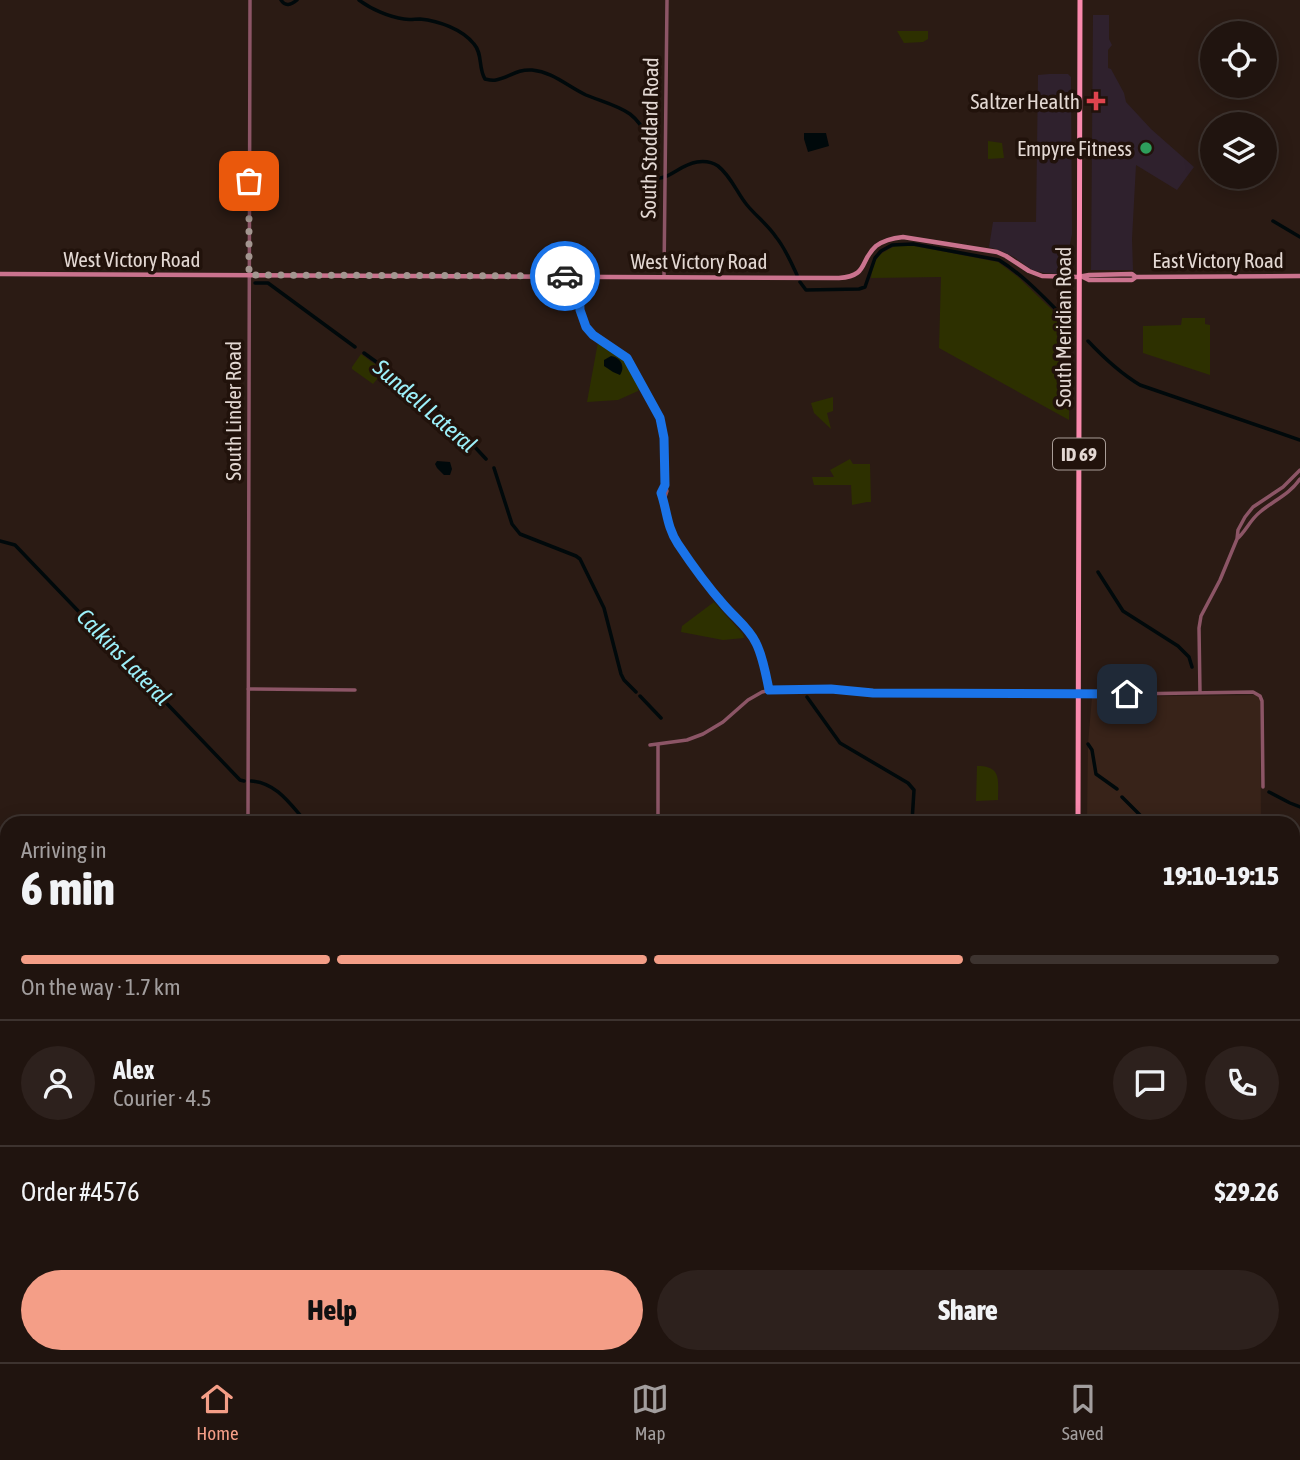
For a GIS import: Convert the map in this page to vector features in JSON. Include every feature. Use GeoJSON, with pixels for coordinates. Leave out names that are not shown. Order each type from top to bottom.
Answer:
{"type":"FeatureCollection","features":[{"type":"Feature","properties":{"kind":"main road","name":"South Meridian Road"},"geometry":{"type":"LineString","coordinates":[[1078,816],[1080,0]]}},
{"type":"Feature","properties":{"kind":"main road","name":"West Victory Road"},"geometry":{"type":"LineString","coordinates":[[0,274],[849,277],[859,271],[877,246],[903,237],[997,252],[1028,271],[1042,276],[1081,277]]}},
{"type":"Feature","properties":{"kind":"main road","name":"East Victory Road"},"geometry":{"type":"LineString","coordinates":[[1081,277],[1090,280],[1132,280],[1136,277],[1300,275]]}},
{"type":"Feature","properties":{"kind":"street","name":"South Linder Road"},"geometry":{"type":"LineString","coordinates":[[248,816],[250,0]]}},
{"type":"Feature","properties":{"kind":"street","name":"South Stoddard Road"},"geometry":{"type":"LineString","coordinates":[[664,277],[667,0]]}},
{"type":"Feature","properties":{"kind":"street"},"geometry":{"type":"LineString","coordinates":[[579,276],[580,310],[586,327],[593,335],[627,358],[660,418],[667,491],[664,500],[667,521],[678,545],[722,604],[757,644],[769,690]]}},
{"type":"Feature","properties":{"kind":"street"},"geometry":{"type":"LineString","coordinates":[[1200,693],[1201,615],[1220,580],[1237,539],[1238,530],[1254,507],[1283,487],[1300,470]]}},
{"type":"Feature","properties":{"kind":"street"},"geometry":{"type":"LineString","coordinates":[[1237,539],[1257,514],[1292,489],[1300,479]]}},
{"type":"Feature","properties":{"kind":"street"},"geometry":{"type":"LineString","coordinates":[[248,689],[355,690]]}},
{"type":"Feature","properties":{"kind":"street"},"geometry":{"type":"LineString","coordinates":[[650,745],[687,740],[702,734],[723,722],[748,700],[769,690],[831,689],[873,693],[1039,692],[1079,695],[1253,692],[1261,696],[1262,701],[1263,787]]}},
{"type":"Feature","properties":{"kind":"street"},"geometry":{"type":"LineString","coordinates":[[658,745],[658,816]]}},
{"type":"Feature","properties":{"kind":"shaded area"},"geometry":{"type":"Polygon","coordinates":[[[1093,15],[1109,15],[1109,39],[1112,45],[1108,50],[1108,68],[1124,93],[1126,102],[1151,129],[1194,167],[1177,190],[1136,165],[1133,270],[1091,270],[1093,15]]]}},
{"type":"Feature","properties":{"kind":"shaded area"},"geometry":{"type":"Polygon","coordinates":[[[1068,74],[1071,77],[1071,264],[1067,271],[1061,274],[1032,270],[1014,257],[989,247],[993,222],[1036,222],[1038,75],[1068,74]]]}},
{"type":"Feature","properties":{"kind":"shaded area"},"geometry":{"type":"Polygon","coordinates":[[[804,133],[826,133],[829,146],[808,152],[804,133]]]}},
{"type":"Feature","properties":{"kind":"shaded area"},"geometry":{"type":"Polygon","coordinates":[[[611,356],[621,362],[620,375],[604,366],[604,360],[611,356]]]}},
{"type":"Feature","properties":{"kind":"shaded area"},"geometry":{"type":"Polygon","coordinates":[[[437,461],[450,462],[450,475],[444,475],[437,468],[437,461]]]}},
{"type":"Feature","properties":{"kind":"shaded area"},"geometry":{"type":"Polygon","coordinates":[[[1260,695],[1261,816],[1087,816],[1092,697],[1260,695]]]}},
{"type":"Feature","properties":{"kind":"green space"},"geometry":{"type":"Polygon","coordinates":[[[897,31],[928,31],[928,39],[923,42],[904,43],[897,31]]]}},
{"type":"Feature","properties":{"kind":"green space"},"geometry":{"type":"Polygon","coordinates":[[[988,141],[1002,143],[1004,158],[988,159],[988,141]]]}},
{"type":"Feature","properties":{"kind":"green space"},"geometry":{"type":"Polygon","coordinates":[[[895,246],[915,246],[998,262],[1018,277],[1071,328],[1069,420],[939,348],[941,277],[871,278],[877,258],[895,246]]]}},
{"type":"Feature","properties":{"kind":"green space"},"geometry":{"type":"Polygon","coordinates":[[[1182,318],[1205,318],[1205,324],[1210,325],[1210,375],[1143,353],[1143,326],[1181,325],[1182,318]]]}},
{"type":"Feature","properties":{"kind":"green space"},"geometry":{"type":"Polygon","coordinates":[[[598,342],[624,358],[639,387],[638,391],[618,400],[587,402],[598,342]]]}},
{"type":"Feature","properties":{"kind":"green space"},"geometry":{"type":"Polygon","coordinates":[[[361,354],[384,371],[373,384],[352,369],[361,354]]]}},
{"type":"Feature","properties":{"kind":"green space"},"geometry":{"type":"Polygon","coordinates":[[[833,397],[833,411],[827,413],[831,429],[814,413],[811,403],[833,397]]]}},
{"type":"Feature","properties":{"kind":"green space"},"geometry":{"type":"Polygon","coordinates":[[[850,459],[853,464],[870,464],[871,502],[852,505],[851,485],[814,485],[812,477],[834,477],[830,470],[850,459]]]}},
{"type":"Feature","properties":{"kind":"green space"},"geometry":{"type":"Polygon","coordinates":[[[714,602],[744,638],[723,640],[681,632],[682,626],[714,602]]]}},
{"type":"Feature","properties":{"kind":"green space"},"geometry":{"type":"Polygon","coordinates":[[[977,766],[995,771],[998,800],[976,801],[977,766]]]}},
{"type":"Feature","properties":{"kind":"waterway"},"geometry":{"type":"LineString","coordinates":[[281,0],[284,4],[297,0]]}},
{"type":"Feature","properties":{"kind":"waterway"},"geometry":{"type":"LineString","coordinates":[[359,0],[392,16],[435,22],[463,34],[477,48],[485,79],[496,80],[526,70],[540,71],[586,95],[625,111],[639,122],[652,145],[648,176],[660,178],[697,162],[718,166],[747,205],[779,241],[797,275]]}},
{"type":"Feature","properties":{"kind":"waterway"},"geometry":{"type":"LineString","coordinates":[[1273,221],[1300,237]]}},
{"type":"Feature","properties":{"kind":"waterway"},"geometry":{"type":"LineString","coordinates":[[800,282],[806,290],[865,287],[875,258],[881,251],[892,245],[913,244],[999,260],[1027,281],[1069,322]]}},
{"type":"Feature","properties":{"kind":"waterway","name":"Sundell Lateral"},"geometry":{"type":"LineString","coordinates":[[255,283],[268,283],[355,347]]}},
{"type":"Feature","properties":{"kind":"waterway"},"geometry":{"type":"LineString","coordinates":[[1088,341],[1112,365],[1140,385],[1300,440]]}},
{"type":"Feature","properties":{"kind":"waterway","name":"Sundell Lateral"},"geometry":{"type":"LineString","coordinates":[[364,353],[428,403],[486,459]]}},
{"type":"Feature","properties":{"kind":"waterway","name":"Sundell Lateral"},"geometry":{"type":"LineString","coordinates":[[494,468],[512,524],[520,534],[580,559],[604,608],[621,674],[636,692]]}},
{"type":"Feature","properties":{"kind":"waterway","name":"Calkins Lateral"},"geometry":{"type":"LineString","coordinates":[[0,541],[15,545],[240,780],[244,781]]}},
{"type":"Feature","properties":{"kind":"waterway"},"geometry":{"type":"LineString","coordinates":[[1098,572],[1123,611],[1178,646],[1189,657],[1192,667]]}},
{"type":"Feature","properties":{"kind":"waterway","name":"Sundell Lateral"},"geometry":{"type":"LineString","coordinates":[[640,696],[661,718]]}},
{"type":"Feature","properties":{"kind":"waterway"},"geometry":{"type":"LineString","coordinates":[[807,697],[840,743],[908,783],[914,790],[912,816]]}},
{"type":"Feature","properties":{"kind":"waterway"},"geometry":{"type":"LineString","coordinates":[[1088,744],[1092,750],[1096,774],[1117,789]]}},
{"type":"Feature","properties":{"kind":"waterway","name":"Calkins Lateral"},"geometry":{"type":"LineString","coordinates":[[251,781],[276,790],[301,816]]}},
{"type":"Feature","properties":{"kind":"waterway"},"geometry":{"type":"LineString","coordinates":[[1269,792],[1300,807]]}},
{"type":"Feature","properties":{"kind":"waterway"},"geometry":{"type":"LineString","coordinates":[[1122,797],[1141,816]]}},
{"type":"Feature","properties":{"kind":"way so far"},"geometry":{"type":"LineString","coordinates":[[249,181],[249,275],[565,276]]}},
{"type":"Feature","properties":{"kind":"place","name":"Saltzer Health"},"geometry":{"type":"Point","coordinates":[1096,101]}},
{"type":"Feature","properties":{"kind":"place","name":"Empyre Fitness"},"geometry":{"type":"Point","coordinates":[1146,148]}},
{"type":"Feature","properties":{"kind":"route"},"geometry":{"type":"LineString","coordinates":[[565,276],[579,276],[582,321],[593,335],[627,358],[659,414],[664,430],[665,485],[661,493],[671,532],[722,604],[757,644],[769,690],[1127,694]]}}]}
